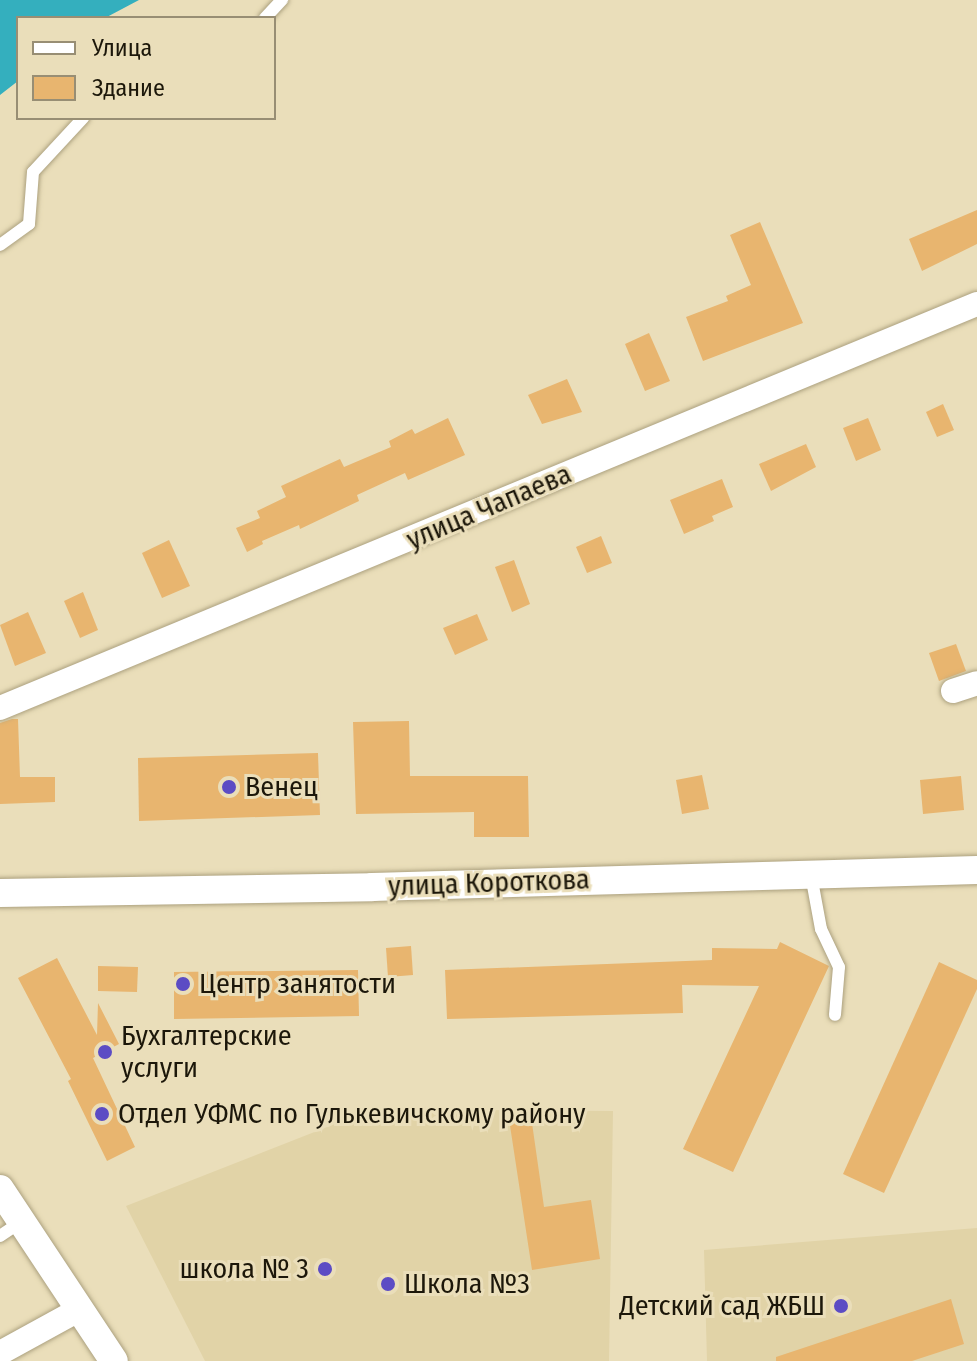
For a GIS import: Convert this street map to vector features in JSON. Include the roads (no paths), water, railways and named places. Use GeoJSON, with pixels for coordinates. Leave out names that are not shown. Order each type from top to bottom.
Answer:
{"type":"FeatureCollection","features":[{"type":"Feature","properties":{"kind":"street","name":"улица Чапаева"},"geometry":{"type":"LineString","coordinates":[[0,708],[977,304]]}},
{"type":"Feature","properties":{"kind":"street"},"geometry":{"type":"LineString","coordinates":[[953,691],[977,683]]}},
{"type":"Feature","properties":{"kind":"street","name":"улица Короткова"},"geometry":{"type":"LineString","coordinates":[[0,893],[356,888],[977,870]]}},
{"type":"Feature","properties":{"kind":"street"},"geometry":{"type":"LineString","coordinates":[[0,1189],[11,1228],[80,1309],[114,1361]]}},
{"type":"Feature","properties":{"kind":"street"},"geometry":{"type":"LineString","coordinates":[[0,1353],[80,1309]]}},
{"type":"Feature","properties":{"kind":"lane"},"geometry":{"type":"LineString","coordinates":[[267,16],[282,0]]}},
{"type":"Feature","properties":{"kind":"lane"},"geometry":{"type":"LineString","coordinates":[[0,245],[29,224],[33,172],[81,120]]}},
{"type":"Feature","properties":{"kind":"lane"},"geometry":{"type":"LineString","coordinates":[[811,873],[821,929],[839,967],[835,1015]]}},
{"type":"Feature","properties":{"kind":"water"},"geometry":{"type":"Polygon","coordinates":[[[0,0],[139,0],[109,16],[16,16],[16,83],[0,95],[0,0]]]}},
{"type":"Feature","properties":{"kind":"place","name":"Венец"},"geometry":{"type":"Point","coordinates":[229,787]}},
{"type":"Feature","properties":{"kind":"place","name":"Центр занятости"},"geometry":{"type":"Point","coordinates":[183,984]}},
{"type":"Feature","properties":{"kind":"place","name":"Бухгалтерские услуги"},"geometry":{"type":"Point","coordinates":[105,1052]}},
{"type":"Feature","properties":{"kind":"place","name":"Отдел УФМС по Гулькевичскому району"},"geometry":{"type":"Point","coordinates":[102,1114]}},
{"type":"Feature","properties":{"kind":"place","name":"школа № 3"},"geometry":{"type":"Point","coordinates":[325,1269]}},
{"type":"Feature","properties":{"kind":"place","name":"Школа №3"},"geometry":{"type":"Point","coordinates":[388,1284]}},
{"type":"Feature","properties":{"kind":"place","name":"Детский сад ЖБШ"},"geometry":{"type":"Point","coordinates":[841,1306]}}]}
